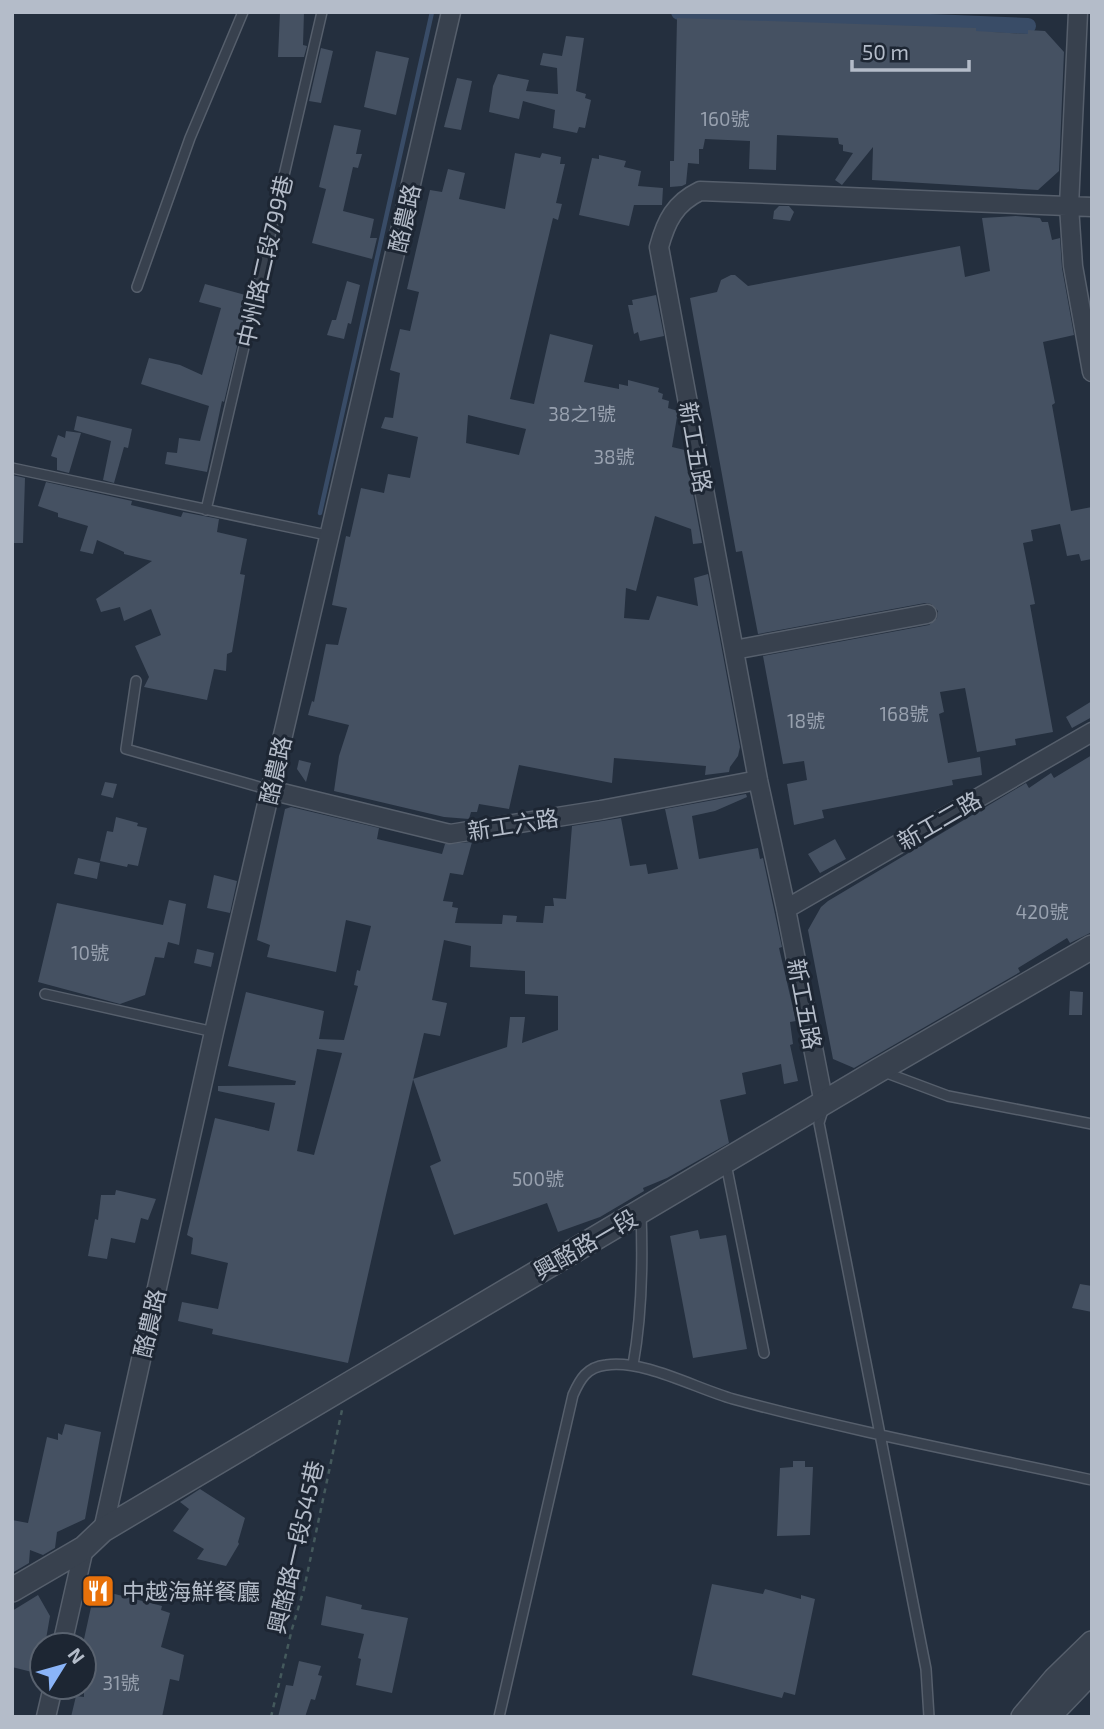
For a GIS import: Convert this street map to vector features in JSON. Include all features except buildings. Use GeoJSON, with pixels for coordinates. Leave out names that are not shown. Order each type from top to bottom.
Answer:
{"type":"FeatureCollection","features":[{"type":"Feature","properties":{"kind":"street","name":"酪農路"},"geometry":{"type":"LineString","coordinates":[[103,1530],[214,1032],[451,12]]}},
{"type":"Feature","properties":{"kind":"street"},"geometry":{"type":"LineString","coordinates":[[1078,12],[1069,206],[1073,266],[1092,372]]}},
{"type":"Feature","properties":{"kind":"street","name":"新工五路"},"geometry":{"type":"LineString","coordinates":[[822,1114],[786,909],[758,780],[659,247],[665,225],[676,207],[701,191],[1092,207]]}},
{"type":"Feature","properties":{"kind":"street"},"geometry":{"type":"LineString","coordinates":[[734,650],[927,614]]}},
{"type":"Feature","properties":{"kind":"street","name":"新工二路"},"geometry":{"type":"LineString","coordinates":[[786,909],[1092,732]]}},
{"type":"Feature","properties":{"kind":"street","name":"新工六路"},"geometry":{"type":"LineString","coordinates":[[270,790],[450,834],[601,810],[758,780]]}},
{"type":"Feature","properties":{"kind":"street","name":"興酪路一段"},"geometry":{"type":"LineString","coordinates":[[12,1590],[84,1548],[103,1530],[641,1211],[726,1162],[822,1114],[879,1070],[1092,947]]}},
{"type":"Feature","properties":{"kind":"street"},"geometry":{"type":"LineString","coordinates":[[65,1631],[84,1548]]}},
{"type":"Feature","properties":{"kind":"street"},"geometry":{"type":"LineString","coordinates":[[1023,1717],[1055,1679],[1092,1643]]}},
{"type":"Feature","properties":{"kind":"street"},"geometry":{"type":"LineString","coordinates":[[1048,1717],[1092,1671]]}},
{"type":"Feature","properties":{"kind":"lane"},"geometry":{"type":"LineString","coordinates":[[137,287],[190,138],[243,12]]}},
{"type":"Feature","properties":{"kind":"lane","name":"中州路二段799巷"},"geometry":{"type":"LineString","coordinates":[[206,510],[322,12]]}},
{"type":"Feature","properties":{"kind":"lane"},"geometry":{"type":"LineString","coordinates":[[12,468],[331,536]]}},
{"type":"Feature","properties":{"kind":"lane"},"geometry":{"type":"LineString","coordinates":[[136,681],[126,749],[270,790]]}},
{"type":"Feature","properties":{"kind":"lane"},"geometry":{"type":"LineString","coordinates":[[46,994],[214,1032]]}},
{"type":"Feature","properties":{"kind":"lane"},"geometry":{"type":"LineString","coordinates":[[879,1070],[948,1096],[1092,1124]]}},
{"type":"Feature","properties":{"kind":"lane"},"geometry":{"type":"LineString","coordinates":[[822,1114],[926,1670],[929,1717]]}},
{"type":"Feature","properties":{"kind":"lane"},"geometry":{"type":"LineString","coordinates":[[726,1162],[764,1353]]}},
{"type":"Feature","properties":{"kind":"lane"},"geometry":{"type":"LineString","coordinates":[[633,1365],[643,1260],[641,1211]]}},
{"type":"Feature","properties":{"kind":"lane"},"geometry":{"type":"LineString","coordinates":[[499,1717],[573,1395],[580,1379],[587,1372],[605,1365],[633,1365],[732,1399],[1092,1480]]}},
{"type":"Feature","properties":{"kind":"path","name":"興酪路一段545巷"},"geometry":{"type":"LineString","coordinates":[[271,1717],[304,1589],[348,1384]]}},
{"type":"Feature","properties":{"kind":"waterway"},"geometry":{"type":"LineString","coordinates":[[320,513],[432,12]]}},
{"type":"Feature","properties":{"kind":"waterway"},"geometry":{"type":"LineString","coordinates":[[679,12],[1028,26]]}},
{"type":"Feature","properties":{"kind":"place","name":"中越海鮮餐廳"},"geometry":{"type":"Point","coordinates":[98,1591]}}]}
